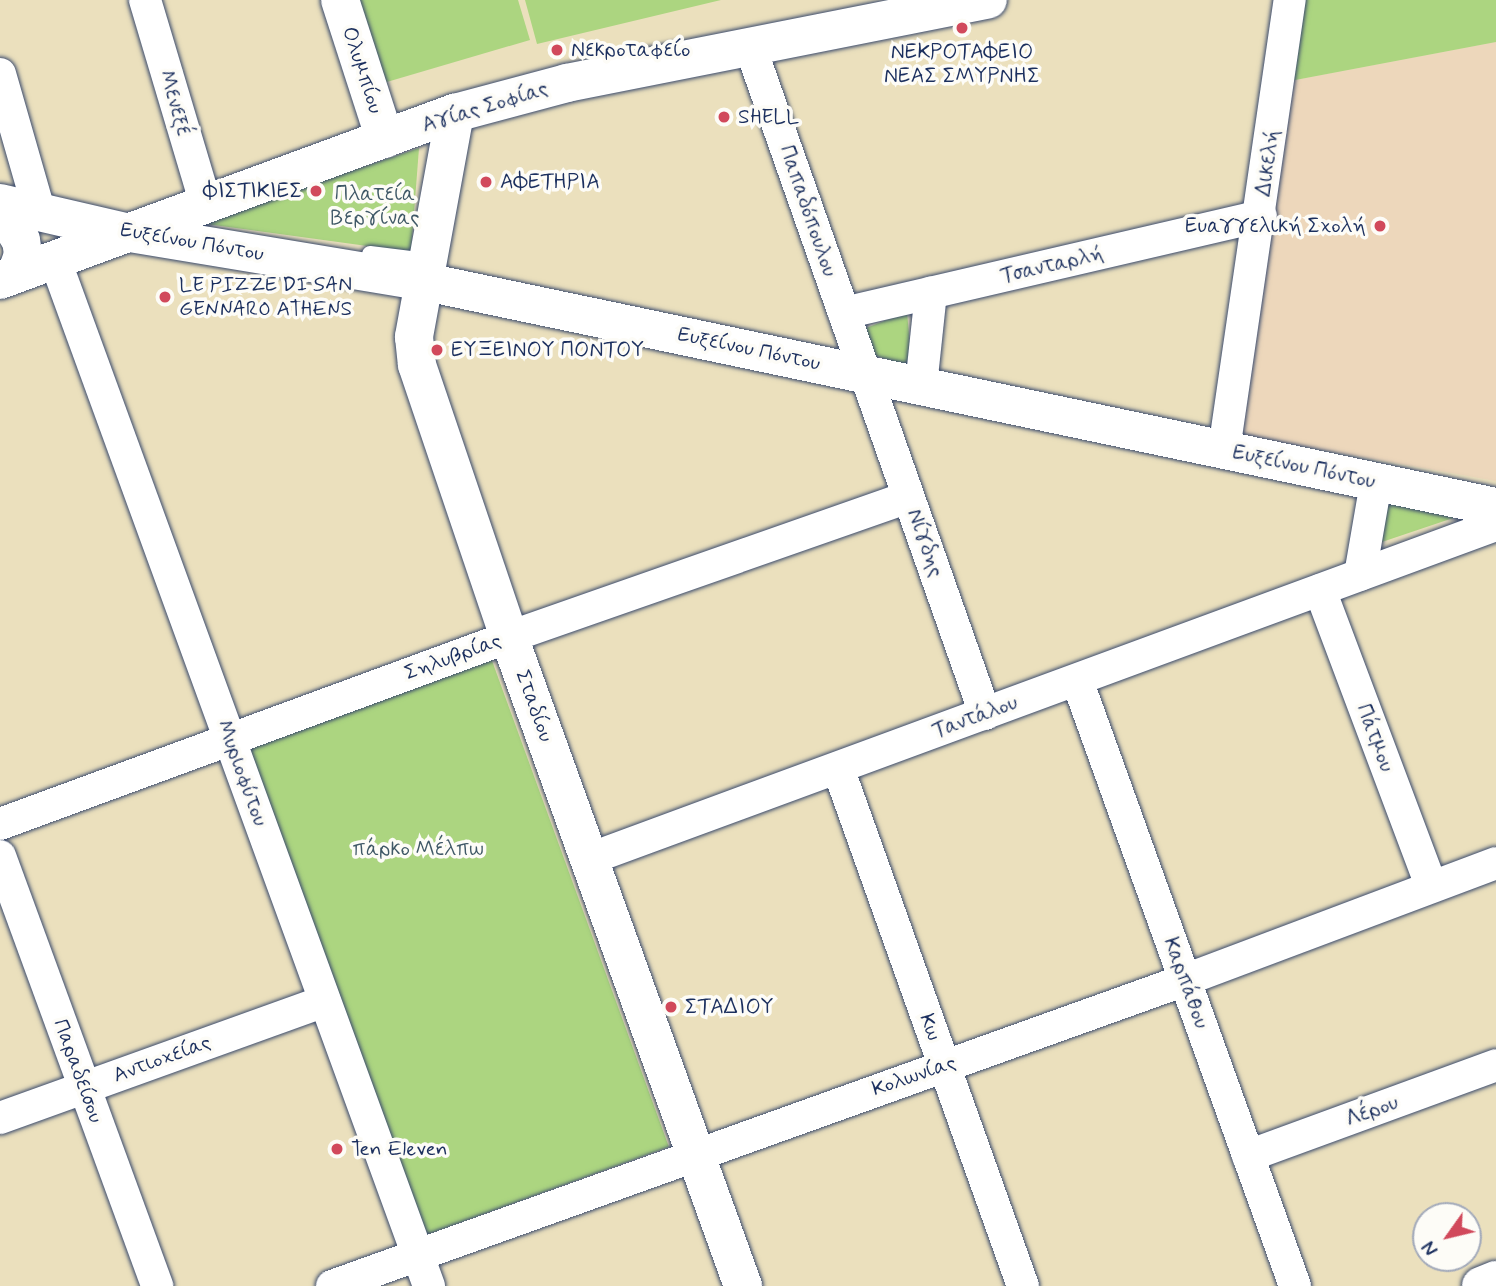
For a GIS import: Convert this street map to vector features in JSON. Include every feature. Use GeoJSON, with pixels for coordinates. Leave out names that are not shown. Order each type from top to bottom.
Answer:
{"type":"FeatureCollection","features":[{"type":"Feature","properties":{"kind":"street","name":"Μενεξέ"},"geometry":{"type":"LineString","coordinates":[[145,0],[206,205]]}},
{"type":"Feature","properties":{"kind":"street","name":"Ολυμπίου"},"geometry":{"type":"LineString","coordinates":[[340,0],[385,139]]}},
{"type":"Feature","properties":{"kind":"street","name":"Αγίας Σοφίας"},"geometry":{"type":"LineString","coordinates":[[8,277],[455,113],[567,83],[751,49],[988,0]]}},
{"type":"Feature","properties":{"kind":"street","name":"Δικελή"},"geometry":{"type":"LineString","coordinates":[[1224,450],[1261,216],[1290,0]]}},
{"type":"Feature","properties":{"kind":"street","name":"Παπαδόπουλου"},"geometry":{"type":"LineString","coordinates":[[751,49],[864,373]]}},
{"type":"Feature","properties":{"kind":"street"},"geometry":{"type":"LineString","coordinates":[[0,74],[39,210]]}},
{"type":"Feature","properties":{"kind":"street","name":"Σταδίου"},"geometry":{"type":"LineString","coordinates":[[455,113],[414,337],[417,365],[509,637],[743,1286]]}},
{"type":"Feature","properties":{"kind":"street"},"geometry":{"type":"LineString","coordinates":[[0,205],[21,240],[23,255],[8,277]]}},
{"type":"Feature","properties":{"kind":"street","name":"Ευξείνου Πόντου"},"geometry":{"type":"LineString","coordinates":[[0,205],[39,210],[130,233],[427,272],[921,386],[1496,507]]}},
{"type":"Feature","properties":{"kind":"street","name":"Τσανταρλή"},"geometry":{"type":"LineString","coordinates":[[844,313],[1261,216]]}},
{"type":"Feature","properties":{"kind":"street","name":"Μυριοφύτου"},"geometry":{"type":"LineString","coordinates":[[55,260],[429,1286]]}},
{"type":"Feature","properties":{"kind":"street"},"geometry":{"type":"LineString","coordinates":[[921,386],[931,293]]}},
{"type":"Feature","properties":{"kind":"street","name":"Νίγδης"},"geometry":{"type":"LineString","coordinates":[[864,373],[985,714]]}},
{"type":"Feature","properties":{"kind":"street"},"geometry":{"type":"LineString","coordinates":[[1360,575],[1376,482]]}},
{"type":"Feature","properties":{"kind":"street","name":"Σηλυβρίας"},"geometry":{"type":"LineString","coordinates":[[0,824],[509,637],[908,496]]}},
{"type":"Feature","properties":{"kind":"street","name":"Ταντάλου"},"geometry":{"type":"LineString","coordinates":[[589,859],[1496,525]]}},
{"type":"Feature","properties":{"kind":"street","name":"Πάτμου"},"geometry":{"type":"LineString","coordinates":[[1320,590],[1431,886]]}},
{"type":"Feature","properties":{"kind":"street","name":"Καρπάθου"},"geometry":{"type":"LineString","coordinates":[[1077,680],[1295,1286]]}},
{"type":"Feature","properties":{"kind":"street","name":"Κω"},"geometry":{"type":"LineString","coordinates":[[838,768],[1023,1286]]}},
{"type":"Feature","properties":{"kind":"street","name":"Παραδείσου"},"geometry":{"type":"LineString","coordinates":[[0,856],[157,1286]]}},
{"type":"Feature","properties":{"kind":"street","name":"Κολωνίας"},"geometry":{"type":"LineString","coordinates":[[332,1286],[417,1253],[1185,980],[1496,863]]}},
{"type":"Feature","properties":{"kind":"street","name":"Αντιοχείας"},"geometry":{"type":"LineString","coordinates":[[0,1118],[325,1001]]}},
{"type":"Feature","properties":{"kind":"street","name":"Λέρου"},"geometry":{"type":"LineString","coordinates":[[1248,1156],[1496,1065]]}},
{"type":"Feature","properties":{"kind":"street"},"geometry":{"type":"LineString","coordinates":[[1481,1286],[1496,1280]]}},
{"type":"Feature","properties":{"kind":"shaded area"},"geometry":{"type":"Polygon","coordinates":[[[1496,42],[1496,481],[1240,435],[1290,81],[1496,42]]]}},
{"type":"Feature","properties":{"kind":"green space"},"geometry":{"type":"Polygon","coordinates":[[[352,0],[518,0],[530,40],[380,84],[352,0]]]}},
{"type":"Feature","properties":{"kind":"green space"},"geometry":{"type":"Polygon","coordinates":[[[525,0],[721,0],[537,44],[525,0]]]}},
{"type":"Feature","properties":{"kind":"green space"},"geometry":{"type":"Polygon","coordinates":[[[1298,0],[1496,0],[1496,42],[1290,81],[1298,0]]]}},
{"type":"Feature","properties":{"kind":"green space","name":"Πλατεία Βεργίνας"},"geometry":{"type":"Polygon","coordinates":[[[419,148],[411,252],[199,223],[419,148]]]}},
{"type":"Feature","properties":{"kind":"green space"},"geometry":{"type":"Polygon","coordinates":[[[907,312],[912,367],[867,353],[861,330],[907,312]]]}},
{"type":"Feature","properties":{"kind":"green space"},"geometry":{"type":"Polygon","coordinates":[[[1386,498],[1471,512],[1376,544],[1386,498]]]}},
{"type":"Feature","properties":{"kind":"green space","name":"πάρκο Μέλπω"},"geometry":{"type":"Polygon","coordinates":[[[491,658],[669,1147],[420,1237],[242,749],[491,658]]]}},
{"type":"Feature","properties":{"kind":"place","name":"ΝΕΚΡΟΤΑΦΕΙΟ ΝΕΑΣ ΣΜΥΡΝΗΣ"},"geometry":{"type":"Point","coordinates":[962,28]}},
{"type":"Feature","properties":{"kind":"place","name":"Νεκροταφείο"},"geometry":{"type":"Point","coordinates":[557,50]}},
{"type":"Feature","properties":{"kind":"place","name":"SHELL"},"geometry":{"type":"Point","coordinates":[724,117]}},
{"type":"Feature","properties":{"kind":"place","name":"ΑΦΕΤΗΡΙΑ"},"geometry":{"type":"Point","coordinates":[486,182]}},
{"type":"Feature","properties":{"kind":"place","name":"ΦΙΣΤΙΚΙΕΣ"},"geometry":{"type":"Point","coordinates":[316,191]}},
{"type":"Feature","properties":{"kind":"place","name":"Ευαγγελική Σχολή"},"geometry":{"type":"Point","coordinates":[1380,226]}},
{"type":"Feature","properties":{"kind":"place","name":"LE PIZZE DI SAN GENNARO ATHENS"},"geometry":{"type":"Point","coordinates":[165,297]}},
{"type":"Feature","properties":{"kind":"place","name":"ΕΥΞΕΙΝΟΥ ΠΟΝΤΟΥ"},"geometry":{"type":"Point","coordinates":[437,350]}},
{"type":"Feature","properties":{"kind":"place","name":"ΣΤΑΔΙΟΥ"},"geometry":{"type":"Point","coordinates":[671,1007]}},
{"type":"Feature","properties":{"kind":"place","name":"Ten Eleven"},"geometry":{"type":"Point","coordinates":[337,1149]}}]}
